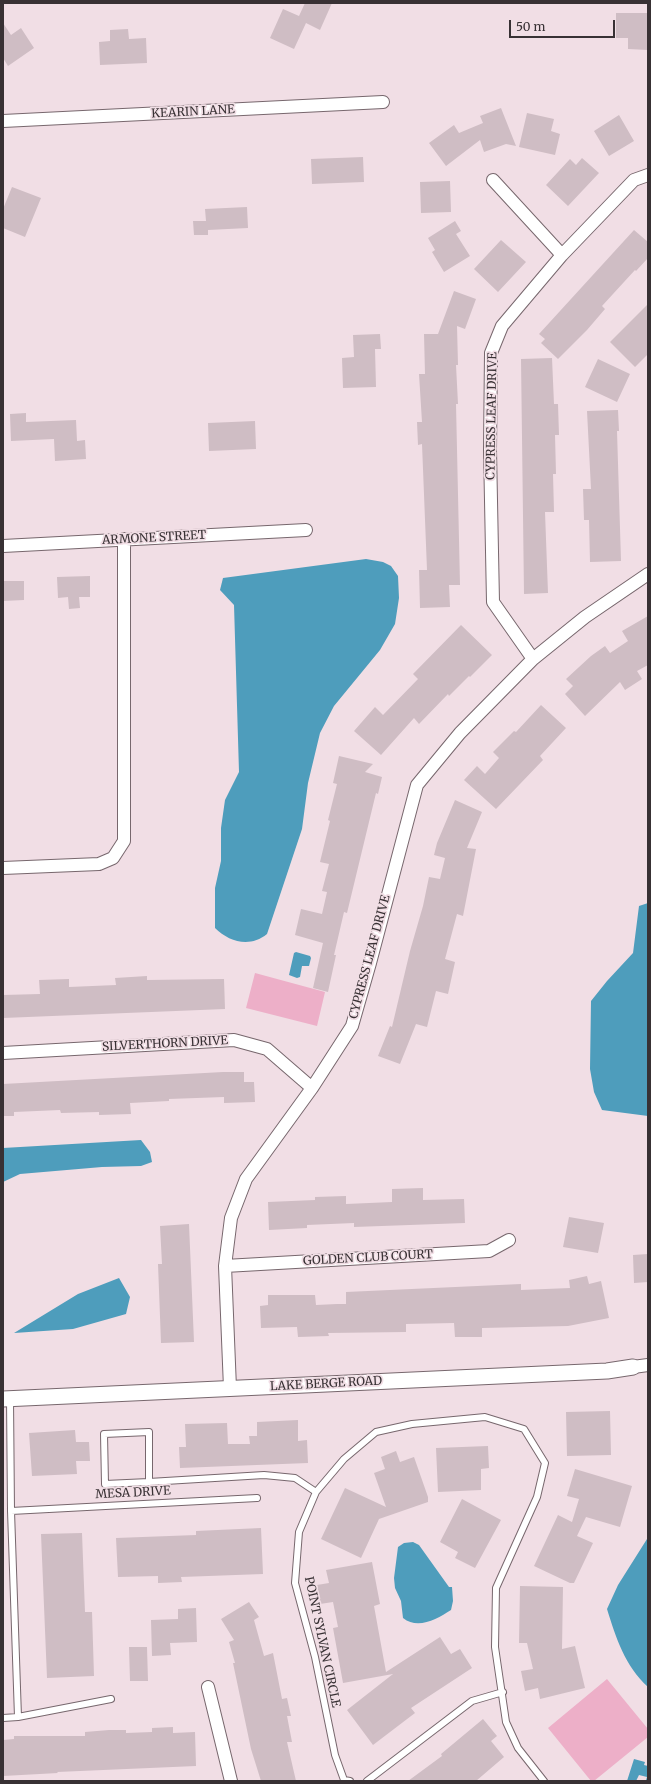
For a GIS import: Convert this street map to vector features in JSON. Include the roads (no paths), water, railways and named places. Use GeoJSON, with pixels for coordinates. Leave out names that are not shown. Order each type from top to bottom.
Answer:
{"type":"FeatureCollection","features":[{"type":"Feature","properties":{"kind":"street","name":"KEARIN LANE"},"geometry":{"type":"LineString","coordinates":[[3,121],[383,102]]}},
{"type":"Feature","properties":{"kind":"street","name":"CYPRESS LEAF DRIVE"},"geometry":{"type":"LineString","coordinates":[[533,659],[493,602],[490,465],[491,353],[502,326],[562,255],[634,180],[648,175]]}},
{"type":"Feature","properties":{"kind":"street"},"geometry":{"type":"LineString","coordinates":[[493,180],[562,255]]}},
{"type":"Feature","properties":{"kind":"street","name":"ARMONE STREET"},"geometry":{"type":"LineString","coordinates":[[3,546],[306,530]]}},
{"type":"Feature","properties":{"kind":"street"},"geometry":{"type":"LineString","coordinates":[[3,868],[99,864],[113,858],[124,841],[124,539]]}},
{"type":"Feature","properties":{"kind":"street","name":"CYPRESS LEAF DRIVE"},"geometry":{"type":"LineString","coordinates":[[230,1388],[225,1266],[231,1218],[246,1179],[312,1088],[352,1026],[417,785],[460,733],[533,659],[585,617],[648,574]]}},
{"type":"Feature","properties":{"kind":"street","name":"SILVERTHORN DRIVE"},"geometry":{"type":"LineString","coordinates":[[3,1053],[234,1040],[267,1049],[312,1088]]}},
{"type":"Feature","properties":{"kind":"street","name":"GOLDEN CLUB COURT"},"geometry":{"type":"LineString","coordinates":[[225,1266],[489,1251],[509,1240]]}},
{"type":"Feature","properties":{"kind":"street","name":"LAKE BERGE ROAD"},"geometry":{"type":"LineString","coordinates":[[6,1399],[607,1370],[641,1366]]}},
{"type":"Feature","properties":{"kind":"street"},"geometry":{"type":"LineString","coordinates":[[208,1686],[231,1781]]}},
{"type":"Feature","properties":{"kind":"lane"},"geometry":{"type":"LineString","coordinates":[[6,1399],[18,1717]]}},
{"type":"Feature","properties":{"kind":"lane","name":"POINT SYLVAN CIRCLE"},"geometry":{"type":"LineString","coordinates":[[350,1781],[344,1780],[335,1755],[315,1657],[295,1583],[299,1532],[316,1492],[344,1459],[376,1432],[412,1424],[485,1417],[524,1429],[544,1463],[537,1498],[496,1588],[495,1647],[506,1722],[518,1748],[544,1781]]}},
{"type":"Feature","properties":{"kind":"lane"},"geometry":{"type":"LineString","coordinates":[[150,1482],[149,1432],[104,1434],[105,1484],[150,1482],[264,1476],[295,1478],[316,1492]]}},
{"type":"Feature","properties":{"kind":"lane","name":"MESA DRIVE"},"geometry":{"type":"LineString","coordinates":[[11,1511],[257,1498]]}},
{"type":"Feature","properties":{"kind":"lane"},"geometry":{"type":"LineString","coordinates":[[367,1781],[472,1701],[502,1692]]}},
{"type":"Feature","properties":{"kind":"lane"},"geometry":{"type":"LineString","coordinates":[[3,1718],[18,1717],[111,1699]]}},
{"type":"Feature","properties":{"kind":"water"},"geometry":{"type":"Polygon","coordinates":[[[366,559],[383,562],[391,566],[398,576],[399,598],[395,624],[380,650],[334,706],[320,733],[308,783],[302,829],[267,934],[254,941],[240,942],[233,940],[215,928],[215,888],[221,861],[221,828],[225,800],[239,772],[234,605],[220,590],[223,578],[366,559]]]}},
{"type":"Feature","properties":{"kind":"water"},"geometry":{"type":"Polygon","coordinates":[[[648,903],[648,1116],[602,1110],[594,1092],[590,1069],[591,1001],[633,953],[639,906],[648,903]]]}},
{"type":"Feature","properties":{"kind":"water"},"geometry":{"type":"Polygon","coordinates":[[[296,952],[310,956],[311,958],[309,966],[302,966],[300,977],[297,978],[289,975],[294,953],[296,952]]]}},
{"type":"Feature","properties":{"kind":"water"},"geometry":{"type":"Polygon","coordinates":[[[141,1140],[150,1152],[152,1162],[141,1166],[102,1167],[20,1174],[3,1182],[3,1148],[141,1140]]]}},
{"type":"Feature","properties":{"kind":"water"},"geometry":{"type":"Polygon","coordinates":[[[119,1278],[130,1297],[126,1314],[73,1329],[14,1333],[78,1294],[119,1278]]]}},
{"type":"Feature","properties":{"kind":"water"},"geometry":{"type":"Polygon","coordinates":[[[648,1534],[648,1687],[627,1661],[618,1641],[607,1609],[618,1585],[647,1539],[648,1534]]]}},
{"type":"Feature","properties":{"kind":"water"},"geometry":{"type":"Polygon","coordinates":[[[413,1542],[419,1545],[449,1587],[452,1587],[453,1601],[451,1610],[434,1620],[421,1623],[415,1623],[403,1618],[401,1601],[395,1588],[394,1578],[398,1547],[404,1543],[413,1542]]]}},
{"type":"Feature","properties":{"kind":"water"},"geometry":{"type":"Polygon","coordinates":[[[634,1759],[645,1762],[644,1765],[648,1766],[648,1780],[646,1780],[647,1777],[639,1775],[636,1781],[627,1781],[634,1759]]]}}]}
